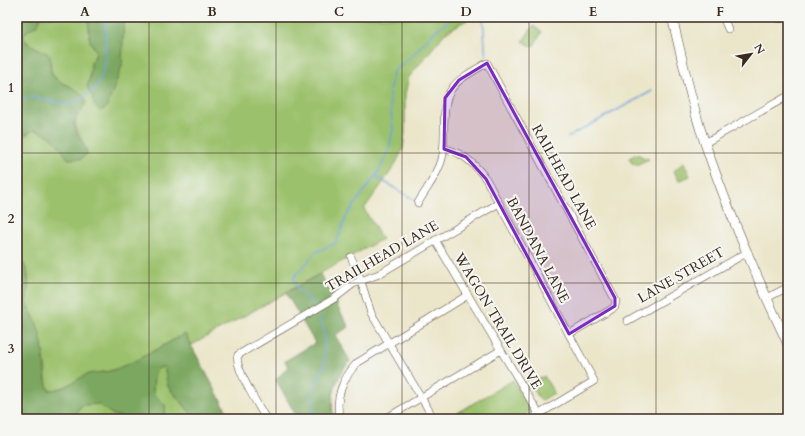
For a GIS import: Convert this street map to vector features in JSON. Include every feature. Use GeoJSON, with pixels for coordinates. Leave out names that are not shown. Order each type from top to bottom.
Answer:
{"type":"FeatureCollection","features":[{"type":"Feature","properties":{"kind":"main road"},"geometry":{"type":"LineString","coordinates":[[672,17],[687,81],[705,143],[748,252],[788,344]]}},
{"type":"Feature","properties":{"kind":"street"},"geometry":{"type":"LineString","coordinates":[[723,17],[728,29]]}},
{"type":"Feature","properties":{"kind":"street","name":"RAILHEAD LANE"},"geometry":{"type":"LineString","coordinates":[[444,149],[444,107],[449,91],[465,75],[487,62],[617,303],[609,311],[568,334]]}},
{"type":"Feature","properties":{"kind":"street"},"geometry":{"type":"LineString","coordinates":[[705,143],[788,96]]}},
{"type":"Feature","properties":{"kind":"street"},"geometry":{"type":"LineString","coordinates":[[418,202],[436,174],[444,149]]}},
{"type":"Feature","properties":{"kind":"street","name":"BANDANA LANE"},"geometry":{"type":"LineString","coordinates":[[444,149],[462,155],[475,165],[486,179],[594,382],[539,414]]}},
{"type":"Feature","properties":{"kind":"street","name":"TRAILHEAD LANE"},"geometry":{"type":"LineString","coordinates":[[266,419],[241,371],[237,357],[335,298],[361,280],[381,273],[499,203]]}},
{"type":"Feature","properties":{"kind":"street","name":"WAGON TRAIL DRIVE"},"geometry":{"type":"LineString","coordinates":[[435,240],[539,414]]}},
{"type":"Feature","properties":{"kind":"street","name":"LANE STREET"},"geometry":{"type":"LineString","coordinates":[[627,321],[748,252]]}},
{"type":"Feature","properties":{"kind":"street"},"geometry":{"type":"LineString","coordinates":[[351,257],[361,280],[371,313],[434,419]]}},
{"type":"Feature","properties":{"kind":"street"},"geometry":{"type":"LineString","coordinates":[[768,298],[788,287]]}},
{"type":"Feature","properties":{"kind":"street"},"geometry":{"type":"LineString","coordinates":[[340,419],[338,400],[348,373],[361,359],[468,295]]}},
{"type":"Feature","properties":{"kind":"street"},"geometry":{"type":"LineString","coordinates":[[385,419],[501,350]]}},
{"type":"Feature","properties":{"kind":"street"},"geometry":{"type":"LineString","coordinates":[[531,419],[539,414]]}},
{"type":"Feature","properties":{"kind":"highlighted area"},"geometry":{"type":"Polygon","coordinates":[[[487,63],[615,298],[615,306],[569,334],[486,179],[466,157],[444,149],[445,98],[459,80],[487,63]]]}},
{"type":"Feature","properties":{"kind":"green space"},"geometry":{"type":"Polygon","coordinates":[[[17,17],[41,17],[37,25],[25,32],[23,38],[26,42],[50,55],[53,76],[62,83],[77,90],[84,98],[86,103],[76,117],[74,124],[87,154],[81,159],[68,159],[54,140],[46,134],[34,130],[24,135],[17,145],[17,17]]]}},
{"type":"Feature","properties":{"kind":"green space"},"geometry":{"type":"Polygon","coordinates":[[[41,17],[88,17],[90,41],[96,51],[94,59],[91,63],[88,90],[93,100],[105,109],[113,88],[122,44],[124,17],[472,17],[446,32],[409,77],[405,94],[405,133],[403,149],[394,167],[364,209],[382,239],[192,345],[185,334],[120,368],[89,374],[64,387],[49,390],[46,366],[40,340],[33,317],[26,303],[28,291],[27,272],[22,261],[17,257],[17,182],[21,181],[22,175],[16,155],[18,146],[22,139],[34,130],[54,137],[87,154],[76,127],[76,121],[83,109],[76,90],[54,77],[51,69],[51,63],[23,38],[41,17]]]}},
{"type":"Feature","properties":{"kind":"green space"},"geometry":{"type":"Polygon","coordinates":[[[88,17],[124,17],[122,66],[108,104],[105,109],[100,111],[94,105],[92,96],[87,87],[90,78],[91,63],[94,59],[96,51],[90,41],[88,17]]]}},
{"type":"Feature","properties":{"kind":"green space"},"geometry":{"type":"Polygon","coordinates":[[[533,26],[542,32],[533,47],[523,41],[533,26]]]}},
{"type":"Feature","properties":{"kind":"green space"},"geometry":{"type":"Polygon","coordinates":[[[636,154],[649,159],[636,165],[632,163],[629,158],[636,154]]]}},
{"type":"Feature","properties":{"kind":"green space"},"geometry":{"type":"Polygon","coordinates":[[[684,162],[690,176],[679,181],[674,171],[684,162]]]}},
{"type":"Feature","properties":{"kind":"green space"},"geometry":{"type":"Polygon","coordinates":[[[17,257],[22,261],[27,272],[28,291],[26,303],[40,333],[45,374],[49,390],[64,387],[89,374],[107,372],[120,368],[185,334],[231,419],[196,419],[168,386],[164,367],[158,368],[154,375],[153,393],[165,405],[166,419],[121,419],[120,416],[111,413],[99,404],[82,405],[77,411],[74,419],[17,419],[17,257]]]}},
{"type":"Feature","properties":{"kind":"green space"},"geometry":{"type":"Polygon","coordinates":[[[320,274],[337,302],[337,306],[349,327],[335,335],[350,361],[337,381],[335,388],[332,403],[334,419],[298,419],[276,380],[288,367],[285,361],[315,343],[286,293],[320,274]]]}},
{"type":"Feature","properties":{"kind":"green space"},"geometry":{"type":"Polygon","coordinates":[[[164,367],[168,387],[196,419],[166,419],[165,405],[153,393],[154,375],[158,368],[164,367]]]}},
{"type":"Feature","properties":{"kind":"green space"},"geometry":{"type":"Polygon","coordinates":[[[544,376],[554,393],[541,401],[530,384],[544,376]]]}},
{"type":"Feature","properties":{"kind":"green space"},"geometry":{"type":"Polygon","coordinates":[[[513,380],[531,411],[518,419],[447,419],[513,380]]]}},
{"type":"Feature","properties":{"kind":"green space"},"geometry":{"type":"Polygon","coordinates":[[[99,404],[114,416],[120,416],[121,419],[74,419],[77,411],[82,405],[99,404]]]}},
{"type":"Feature","properties":{"kind":"waterway"},"geometry":{"type":"LineString","coordinates":[[17,102],[29,97],[34,97],[69,104],[84,97],[93,90],[100,81],[105,62],[105,17]]}},
{"type":"Feature","properties":{"kind":"waterway"},"geometry":{"type":"LineString","coordinates":[[315,307],[296,286],[294,277],[316,252],[336,243],[347,215],[379,171],[389,149],[393,129],[389,93],[393,72],[413,55],[436,30],[454,17]]}},
{"type":"Feature","properties":{"kind":"waterway"},"geometry":{"type":"LineString","coordinates":[[483,17],[486,61]]}},
{"type":"Feature","properties":{"kind":"waterway"},"geometry":{"type":"LineString","coordinates":[[568,137],[652,91]]}},
{"type":"Feature","properties":{"kind":"waterway"},"geometry":{"type":"LineString","coordinates":[[375,176],[416,201]]}},
{"type":"Feature","properties":{"kind":"waterway"},"geometry":{"type":"LineString","coordinates":[[314,419],[312,393],[324,366],[325,353],[324,332],[317,311]]}}]}
